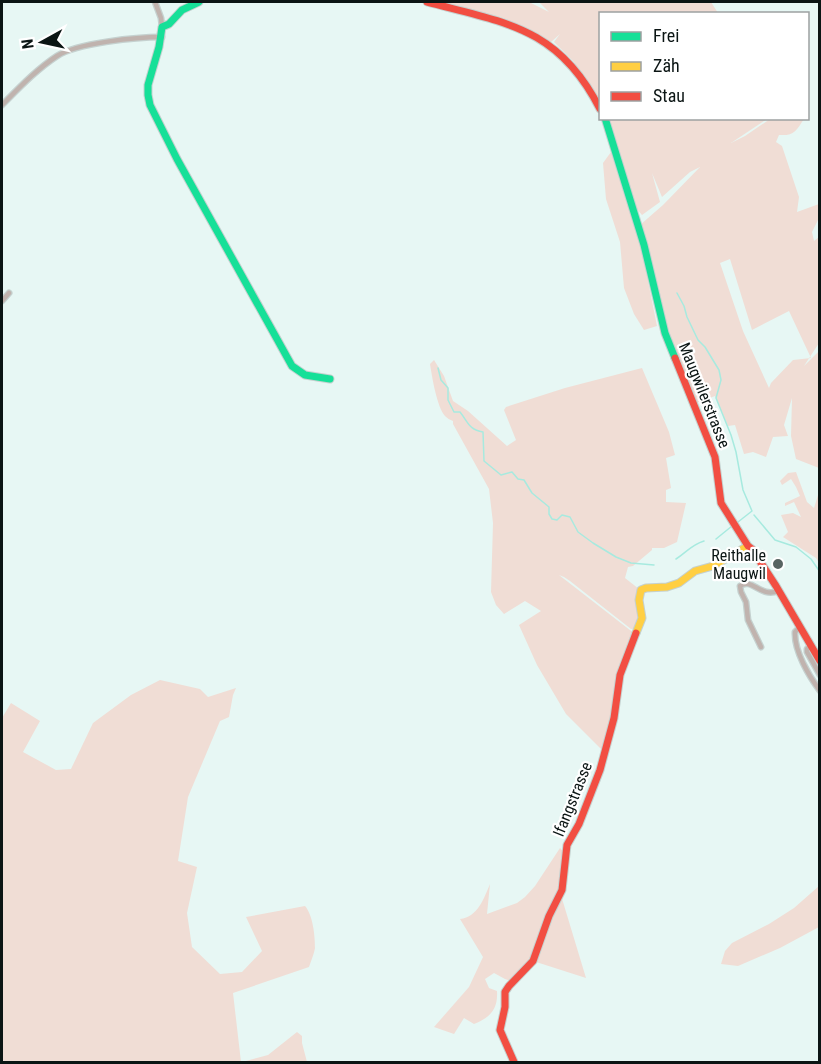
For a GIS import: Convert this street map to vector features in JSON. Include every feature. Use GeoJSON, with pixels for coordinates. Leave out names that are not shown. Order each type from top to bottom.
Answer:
{"type":"FeatureCollection","features":[{"type":"Feature","properties":{"kind":"street"},"geometry":{"type":"LineString","coordinates":[[155,2],[162,27],[162,38],[147,84],[150,105],[177,159],[292,366],[305,375],[330,379]]}},
{"type":"Feature","properties":{"kind":"street"},"geometry":{"type":"LineString","coordinates":[[162,27],[169,24],[182,10],[200,2]]}},
{"type":"Feature","properties":{"kind":"street"},"geometry":{"type":"LineString","coordinates":[[427,2],[510,26],[542,40],[573,66],[589,87],[599,107]]}},
{"type":"Feature","properties":{"kind":"street"},"geometry":{"type":"LineString","coordinates":[[2,105],[20,86],[58,55],[99,43],[162,38]]}},
{"type":"Feature","properties":{"kind":"street","name":"Maugwilerstrasse"},"geometry":{"type":"LineString","coordinates":[[605,120],[649,265],[664,333],[717,462],[721,503],[748,546],[757,556],[819,661]]}},
{"type":"Feature","properties":{"kind":"street"},"geometry":{"type":"LineString","coordinates":[[2,301],[9,293]]}},
{"type":"Feature","properties":{"kind":"street","name":"Ifangstrasse"},"geometry":{"type":"LineString","coordinates":[[514,1062],[500,1030],[506,1007],[505,992],[533,961],[561,890],[567,845],[583,814],[600,770],[614,718],[620,675],[642,618],[639,600],[641,590],[679,583],[695,571],[714,566],[748,546]]}},
{"type":"Feature","properties":{"kind":"street"},"geometry":{"type":"LineString","coordinates":[[761,647],[748,620],[746,602],[740,586],[747,583],[767,593],[778,591]]}},
{"type":"Feature","properties":{"kind":"street"},"geometry":{"type":"LineString","coordinates":[[800,627],[795,632],[796,645],[810,678],[819,691]]}},
{"type":"Feature","properties":{"kind":"street"},"geometry":{"type":"LineString","coordinates":[[810,646],[807,652],[819,675]]}},
{"type":"Feature","properties":{"kind":"shaded area"},"geometry":{"type":"Polygon","coordinates":[[[438,2],[529,2],[549,12],[539,2],[711,2],[717,12],[599,12],[599,106],[574,62],[554,42],[560,34],[551,42],[469,9],[438,2]]]}},
{"type":"Feature","properties":{"kind":"shaded area"},"geometry":{"type":"Polygon","coordinates":[[[608,120],[766,120],[731,143],[769,120],[803,120],[794,132],[779,135],[776,142],[782,146],[799,197],[797,212],[819,204],[819,218],[812,232],[814,241],[819,237],[819,343],[810,356],[789,311],[752,330],[730,259],[720,263],[743,331],[769,388],[793,360],[809,358],[804,366],[819,351],[819,468],[796,459],[791,436],[792,398],[784,425],[788,436],[773,437],[766,457],[753,452],[744,454],[735,425],[728,426],[715,396],[696,403],[666,330],[640,225],[700,167],[690,172],[662,197],[652,173],[660,202],[642,215],[636,208],[608,120]]]}},
{"type":"Feature","properties":{"kind":"shaded area"},"geometry":{"type":"Polygon","coordinates":[[[611,152],[642,251],[657,326],[644,330],[634,314],[624,288],[620,242],[606,199],[603,163],[611,152]]]}},
{"type":"Feature","properties":{"kind":"shaded area"},"geometry":{"type":"Polygon","coordinates":[[[434,360],[444,376],[453,401],[468,411],[507,446],[516,440],[504,410],[506,407],[565,388],[642,368],[669,432],[675,455],[666,458],[671,488],[666,490],[666,502],[686,503],[677,542],[664,548],[652,548],[633,566],[628,567],[625,578],[639,589],[641,614],[635,629],[631,629],[570,581],[559,575],[635,634],[620,675],[603,751],[566,714],[537,665],[519,625],[541,611],[525,601],[504,614],[496,605],[491,592],[493,523],[489,489],[453,421],[442,412],[435,392],[430,364],[434,360]]]}},
{"type":"Feature","properties":{"kind":"shaded area"},"geometry":{"type":"Polygon","coordinates":[[[796,472],[807,502],[814,508],[819,492],[819,563],[816,558],[783,537],[788,532],[781,515],[793,513],[801,517],[794,502],[785,506],[785,503],[800,496],[791,479],[782,485],[780,481],[788,473],[796,472]]]}},
{"type":"Feature","properties":{"kind":"shaded area"},"geometry":{"type":"Polygon","coordinates":[[[160,680],[200,689],[208,697],[236,688],[229,717],[220,721],[188,797],[178,861],[197,867],[187,913],[192,947],[220,974],[242,972],[262,951],[246,917],[305,906],[312,920],[315,938],[315,948],[309,967],[233,993],[241,1062],[2,1062],[2,718],[11,703],[40,721],[23,752],[56,770],[71,769],[93,723],[131,695],[160,680]]]}},
{"type":"Feature","properties":{"kind":"shaded area"},"geometry":{"type":"Polygon","coordinates":[[[560,848],[566,854],[560,892],[586,978],[533,961],[514,982],[494,973],[485,979],[489,988],[497,991],[495,1008],[489,1015],[474,1024],[464,1018],[454,1034],[434,1027],[469,987],[483,957],[460,919],[476,911],[490,884],[487,914],[517,903],[535,886],[560,848]]]}},
{"type":"Feature","properties":{"kind":"shaded area"},"geometry":{"type":"Polygon","coordinates":[[[819,886],[819,927],[780,948],[738,966],[721,964],[725,951],[732,943],[794,908],[819,886]]]}},
{"type":"Feature","properties":{"kind":"shaded area"},"geometry":{"type":"Polygon","coordinates":[[[297,1032],[302,1036],[307,1062],[242,1062],[268,1055],[297,1032]]]}},
{"type":"Feature","properties":{"kind":"waterway"},"geometry":{"type":"LineString","coordinates":[[677,293],[698,340],[719,370],[721,380],[716,398],[731,435],[743,490],[752,511],[738,522]]}},
{"type":"Feature","properties":{"kind":"waterway"},"geometry":{"type":"LineString","coordinates":[[438,368],[441,380],[448,388],[448,400],[454,412],[460,412],[472,427],[483,432],[484,461],[501,475],[512,472],[518,479],[524,480],[532,493],[549,507],[552,519],[557,520],[562,515],[570,517],[578,532],[616,557],[631,563],[654,565]]}},
{"type":"Feature","properties":{"kind":"waterway"},"geometry":{"type":"LineString","coordinates":[[754,515],[775,540],[796,547],[811,559],[820,572]]}},
{"type":"Feature","properties":{"kind":"waterway"},"geometry":{"type":"LineString","coordinates":[[716,539],[732,526]]}},
{"type":"Feature","properties":{"kind":"waterway"},"geometry":{"type":"LineString","coordinates":[[676,559],[704,541]]}},
{"type":"Feature","properties":{"kind":"traffic: fast"},"geometry":{"type":"LineString","coordinates":[[199,2],[182,10],[169,24],[162,27],[148,85],[150,105],[177,159],[292,366],[305,375],[330,379]]}},
{"type":"Feature","properties":{"kind":"traffic: fast"},"geometry":{"type":"LineString","coordinates":[[606,120],[644,245],[665,333],[675,358]]}},
{"type":"Feature","properties":{"kind":"traffic: slow"},"geometry":{"type":"LineString","coordinates":[[636,633],[642,618],[639,600],[641,590],[679,583],[695,571],[713,566],[748,546]]}},
{"type":"Feature","properties":{"kind":"traffic: jam"},"geometry":{"type":"LineString","coordinates":[[427,2],[506,24],[548,45],[567,61],[584,82],[599,107]]}},
{"type":"Feature","properties":{"kind":"traffic: jam"},"geometry":{"type":"LineString","coordinates":[[675,358],[715,457],[721,503],[776,586],[820,661]]}},
{"type":"Feature","properties":{"kind":"traffic: jam"},"geometry":{"type":"LineString","coordinates":[[514,1062],[500,1030],[505,1007],[505,992],[533,961],[549,916],[562,890],[567,845],[579,824],[600,770],[614,718],[620,675],[636,633]]}},
{"type":"Feature","properties":{"kind":"place","name":"Reithalle Maugwil"},"geometry":{"type":"Point","coordinates":[778,564]}}]}
